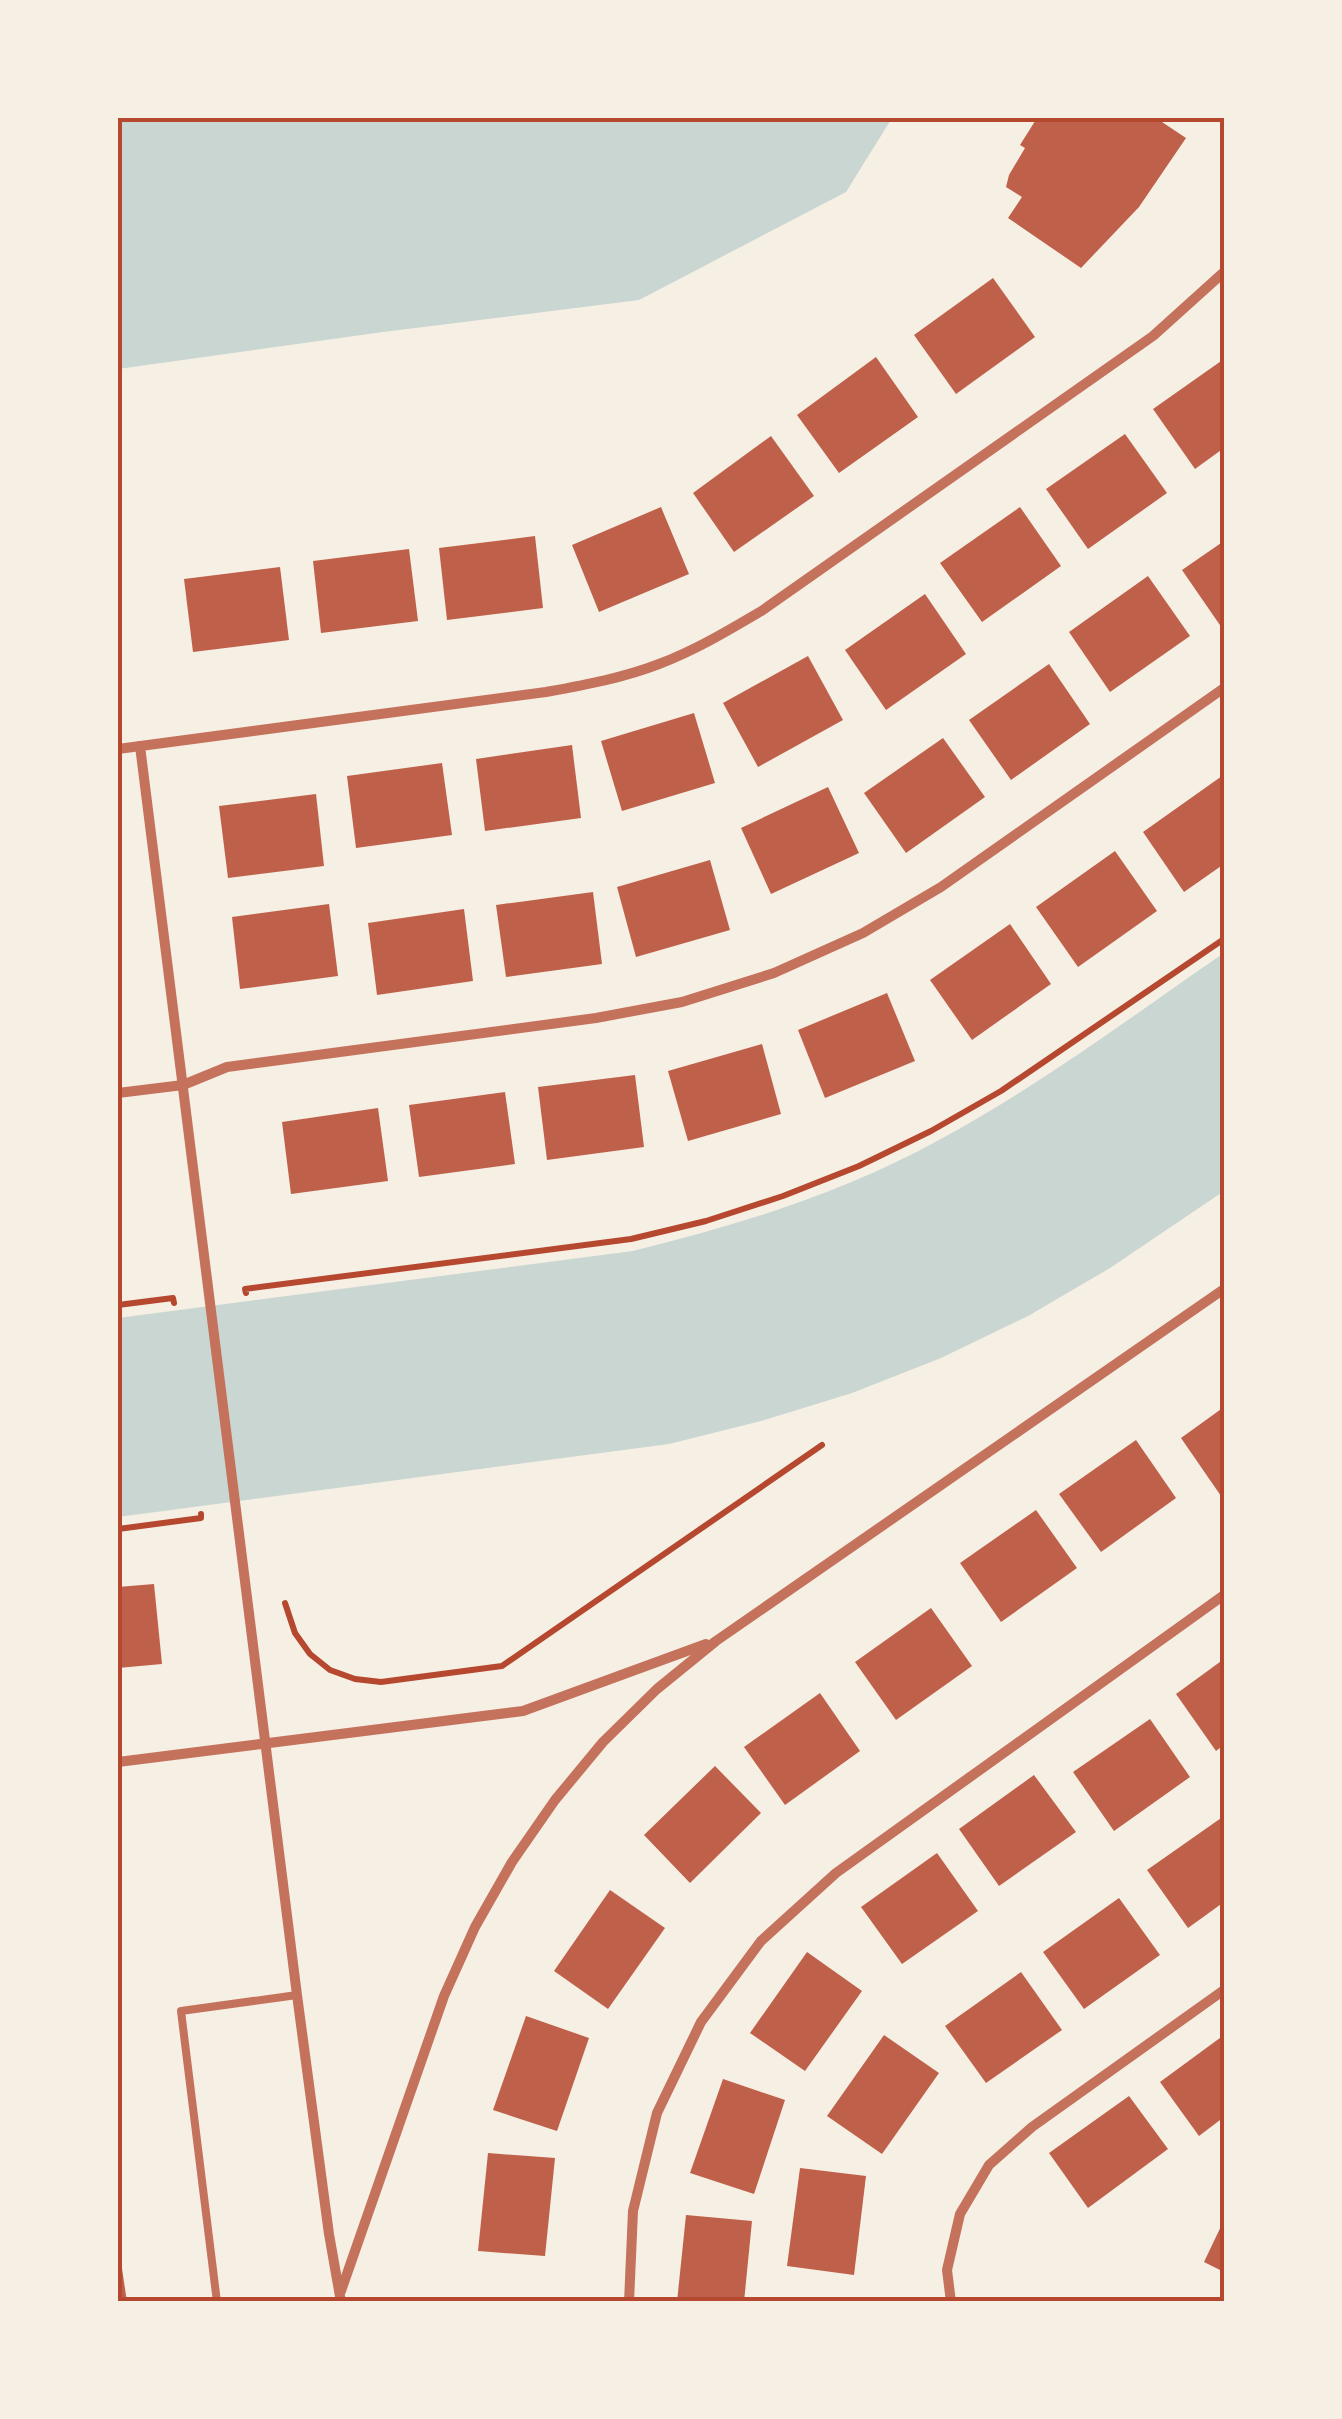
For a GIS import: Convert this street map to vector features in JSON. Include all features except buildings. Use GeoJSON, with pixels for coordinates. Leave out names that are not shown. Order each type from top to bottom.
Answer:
{"type":"FeatureCollection","features":[{"type":"Feature","properties":{"kind":"street"},"geometry":{"type":"LineString","coordinates":[[118,748],[546,692],[603,681],[659,664],[713,640],[763,610],[1153,336],[1224,272]]}},
{"type":"Feature","properties":{"kind":"street"},"geometry":{"type":"LineString","coordinates":[[118,1093],[183,1085],[227,1066],[596,1018],[682,1002],[774,973],[862,934],[941,887],[1224,688]]}},
{"type":"Feature","properties":{"kind":"street"},"geometry":{"type":"LineString","coordinates":[[140,746],[297,1995],[328,2234],[341,2298]]}},
{"type":"Feature","properties":{"kind":"street"},"geometry":{"type":"LineString","coordinates":[[341,2298],[444,1996],[476,1927],[512,1862],[555,1800],[603,1742],[716,1641],[1224,1289]]}},
{"type":"Feature","properties":{"kind":"street"},"geometry":{"type":"LineString","coordinates":[[629,2302],[633,2211],[658,2113],[701,2022],[761,1941],[836,1873],[1224,1595]]}},
{"type":"Feature","properties":{"kind":"street"},"geometry":{"type":"LineString","coordinates":[[118,1762],[524,1711],[716,1641]]}},
{"type":"Feature","properties":{"kind":"street"},"geometry":{"type":"LineString","coordinates":[[951,2302],[948,2270],[960,2214],[989,2165],[1032,2127],[1224,1990]]}},
{"type":"Feature","properties":{"kind":"lane"},"geometry":{"type":"LineString","coordinates":[[218,2302],[180,2010],[297,1995]]}},
{"type":"Feature","properties":{"kind":"path"},"geometry":{"type":"LineString","coordinates":[[247,1301],[245,1289],[632,1238],[706,1221],[784,1196],[859,1166],[1001,1091],[1224,938]]}},
{"type":"Feature","properties":{"kind":"path"},"geometry":{"type":"LineString","coordinates":[[118,1305],[173,1298],[175,1310]]}},
{"type":"Feature","properties":{"kind":"path"},"geometry":{"type":"LineString","coordinates":[[284,1590],[295,1633],[310,1654],[330,1670],[355,1680],[381,1682],[502,1666],[822,1445]]}},
{"type":"Feature","properties":{"kind":"path"},"geometry":{"type":"LineString","coordinates":[[118,1530],[201,1518],[200,1506]]}},
{"type":"Feature","properties":{"kind":"shaded area"},"geometry":{"type":"Polygon","coordinates":[[[118,118],[892,118],[846,192],[639,300],[118,369],[118,118]]]}},
{"type":"Feature","properties":{"kind":"shaded area"},"geometry":{"type":"Polygon","coordinates":[[[1224,953],[1224,1191],[1110,1268],[1028,1316],[941,1358],[852,1393],[669,1444],[118,1517],[118,1318],[633,1251],[751,1218],[828,1192],[939,1140],[1049,1074],[1224,953]]]}}]}
